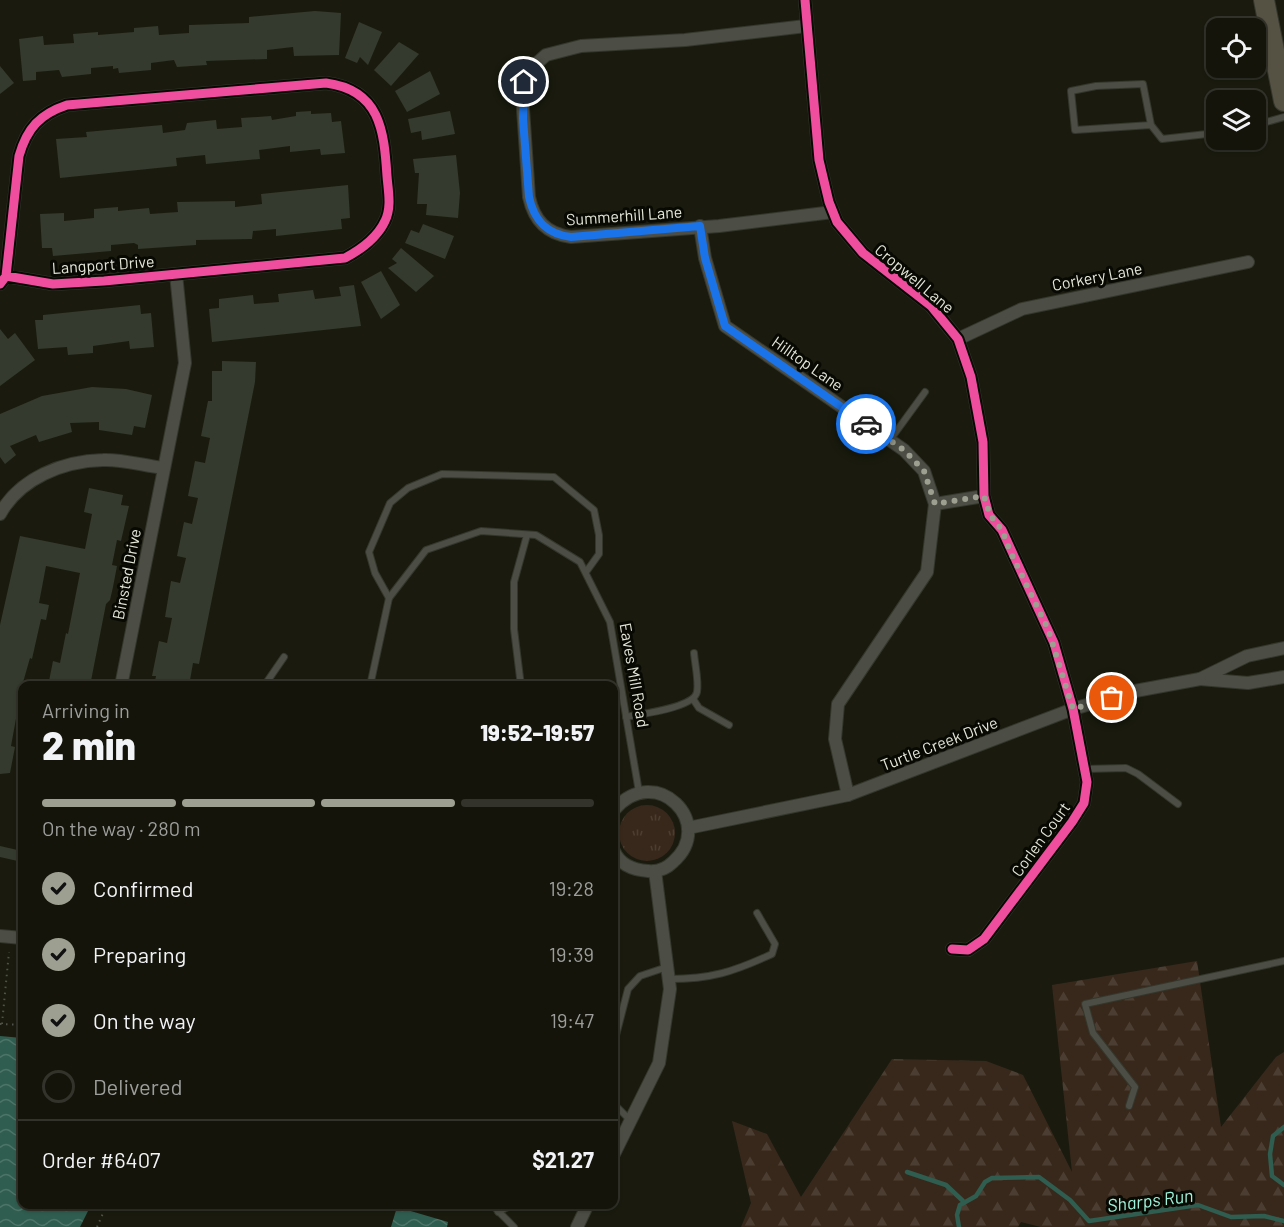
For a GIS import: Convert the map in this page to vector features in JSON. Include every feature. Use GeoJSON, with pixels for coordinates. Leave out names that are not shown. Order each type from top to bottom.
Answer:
{"type":"FeatureCollection","features":[{"type":"Feature","properties":{"kind":"main road"},"geometry":{"type":"LineString","coordinates":[[1264,0],[1284,101]]}},
{"type":"Feature","properties":{"kind":"street","name":"Cropwell Lane"},"geometry":{"type":"LineString","coordinates":[[805,0],[819,160],[833,212],[837,222],[862,253],[931,306],[958,339],[971,377],[983,442],[984,496],[990,515],[1002,530],[1048,629],[1073,709]]}},
{"type":"Feature","properties":{"kind":"street","name":"Summerhill Lane"},"geometry":{"type":"LineString","coordinates":[[807,26],[685,40],[581,46],[546,55],[528,71],[522,94],[529,197],[531,208],[543,226],[551,232],[571,237],[833,212]]}},
{"type":"Feature","properties":{"kind":"street","name":"Langport Drive"},"geometry":{"type":"LineString","coordinates":[[326,83],[344,86],[367,101],[379,120],[384,141],[389,208],[385,221],[362,249],[345,258],[53,284],[3,280],[19,156],[30,130],[50,111],[68,105],[326,83]]}},
{"type":"Feature","properties":{"kind":"street","name":"Hilltop Lane"},"geometry":{"type":"LineString","coordinates":[[700,226],[705,258],[725,326],[904,450],[924,471],[935,504],[927,572],[838,704],[835,739],[848,795]]}},
{"type":"Feature","properties":{"kind":"street","name":"Corkery Lane"},"geometry":{"type":"LineString","coordinates":[[958,339],[1022,309],[1248,262]]}},
{"type":"Feature","properties":{"kind":"street","name":"Binsted Drive"},"geometry":{"type":"LineString","coordinates":[[122,681],[185,363],[176,274]]}},
{"type":"Feature","properties":{"kind":"street"},"geometry":{"type":"LineString","coordinates":[[0,514],[7,502],[21,488],[51,469],[104,460],[164,468]]}},
{"type":"Feature","properties":{"kind":"street"},"geometry":{"type":"LineString","coordinates":[[935,504],[984,496]]}},
{"type":"Feature","properties":{"kind":"street","name":"Turtle Creek Drive"},"geometry":{"type":"LineString","coordinates":[[1200,679],[1247,656],[1284,648]]}},
{"type":"Feature","properties":{"kind":"street","name":"Turtle Creek Drive"},"geometry":{"type":"LineString","coordinates":[[688,828],[848,795],[1073,709],[1135,691],[1200,679],[1248,683],[1284,677]]}},
{"type":"Feature","properties":{"kind":"street","name":"Corlen Court"},"geometry":{"type":"LineString","coordinates":[[952,949],[968,950],[976,946],[1005,913],[1079,813],[1086,793],[1085,769],[1073,709]]}},
{"type":"Feature","properties":{"kind":"street"},"geometry":{"type":"LineString","coordinates":[[618,806],[625,798],[639,792],[656,792],[672,799],[683,812],[688,828],[687,843],[680,856],[669,866],[655,872],[634,870],[618,859]]}},
{"type":"Feature","properties":{"kind":"street"},"geometry":{"type":"LineString","coordinates":[[618,1146],[659,1063],[670,989],[655,872]]}},
{"type":"Feature","properties":{"kind":"street"},"geometry":{"type":"LineString","coordinates":[[0,936],[18,938]]}},
{"type":"Feature","properties":{"kind":"street"},"geometry":{"type":"LineString","coordinates":[[577,1227],[586,1209]]}},
{"type":"Feature","properties":{"kind":"lane"},"geometry":{"type":"LineString","coordinates":[[1151,125],[1075,130],[1071,91],[1096,86],[1143,84],[1151,125],[1162,139],[1206,134]]}},
{"type":"Feature","properties":{"kind":"lane"},"geometry":{"type":"LineString","coordinates":[[1266,122],[1284,117]]}},
{"type":"Feature","properties":{"kind":"lane"},"geometry":{"type":"LineString","coordinates":[[890,440],[925,392]]}},
{"type":"Feature","properties":{"kind":"lane"},"geometry":{"type":"LineString","coordinates":[[388,598],[375,573],[369,552],[390,503],[408,488],[442,474],[488,473],[554,477],[594,510],[599,535],[599,554],[585,572]]}},
{"type":"Feature","properties":{"kind":"lane","name":"Eaves Mill Road"},"geometry":{"type":"LineString","coordinates":[[371,681],[388,598],[426,550],[481,531],[536,535],[580,562],[610,622],[639,792]]}},
{"type":"Feature","properties":{"kind":"lane"},"geometry":{"type":"LineString","coordinates":[[521,681],[514,629],[513,582],[527,535]]}},
{"type":"Feature","properties":{"kind":"lane"},"geometry":{"type":"LineString","coordinates":[[626,717],[683,705],[693,699],[697,693],[694,653]]}},
{"type":"Feature","properties":{"kind":"lane"},"geometry":{"type":"LineString","coordinates":[[267,681],[284,657]]}},
{"type":"Feature","properties":{"kind":"lane"},"geometry":{"type":"LineString","coordinates":[[693,699],[699,708],[729,725]]}},
{"type":"Feature","properties":{"kind":"lane"},"geometry":{"type":"LineString","coordinates":[[1085,769],[1126,768],[1138,774],[1178,804]]}},
{"type":"Feature","properties":{"kind":"lane"},"geometry":{"type":"LineString","coordinates":[[618,1028],[628,989],[640,976],[668,973],[702,979],[772,954],[775,944],[757,913]]}},
{"type":"Feature","properties":{"kind":"lane"},"geometry":{"type":"LineString","coordinates":[[1129,1106],[1136,1087],[1093,1033],[1085,1004],[1284,961]]}},
{"type":"Feature","properties":{"kind":"lane"},"geometry":{"type":"LineString","coordinates":[[618,1108],[630,1120]]}},
{"type":"Feature","properties":{"kind":"lane"},"geometry":{"type":"LineString","coordinates":[[495,1209],[514,1227]]}},
{"type":"Feature","properties":{"kind":"lane"},"geometry":{"type":"LineString","coordinates":[[498,1212],[504,1209]]}},
{"type":"Feature","properties":{"kind":"path"},"geometry":{"type":"LineString","coordinates":[[9,952],[1,1024],[18,1025]]}},
{"type":"Feature","properties":{"kind":"path"},"geometry":{"type":"LineString","coordinates":[[97,1227],[105,1209]]}},
{"type":"Feature","properties":{"kind":"green space"},"geometry":{"type":"Polygon","coordinates":[[[647,805],[662,810],[670,818],[675,833],[670,848],[662,856],[647,861],[632,856],[624,848],[619,833],[624,818],[632,810],[647,805]]]}},
{"type":"Feature","properties":{"kind":"green space"},"geometry":{"type":"Polygon","coordinates":[[[1197,961],[1221,1127],[1276,1057],[1284,1052],[1284,1227],[1041,1227],[1021,1222],[1018,1227],[741,1227],[751,1203],[732,1121],[767,1134],[801,1197],[892,1059],[986,1061],[1023,1075],[1072,1172],[1052,985],[1197,961]]]}},
{"type":"Feature","properties":{"kind":"water"},"geometry":{"type":"Polygon","coordinates":[[[0,1036],[18,1038],[18,1209],[89,1209],[80,1227],[0,1227],[0,1036]]]}},
{"type":"Feature","properties":{"kind":"water"},"geometry":{"type":"Polygon","coordinates":[[[396,1209],[404,1209],[448,1222],[447,1227],[391,1227],[396,1209]]]}},
{"type":"Feature","properties":{"kind":"building"},"geometry":{"type":"Polygon","coordinates":[[[315,11],[341,13],[339,55],[294,56],[293,47],[267,50],[267,59],[206,61],[207,65],[177,67],[174,60],[151,63],[151,70],[119,73],[118,68],[113,69],[113,66],[91,68],[91,74],[62,77],[59,70],[36,72],[36,80],[23,81],[19,39],[43,36],[44,45],[74,43],[73,34],[98,32],[98,35],[134,32],[134,28],[158,26],[159,35],[189,33],[189,25],[249,23],[249,17],[315,11]]]}},
{"type":"Feature","properties":{"kind":"building"},"geometry":{"type":"Polygon","coordinates":[[[359,22],[382,32],[368,65],[360,57],[357,63],[345,58],[359,22]]]}},
{"type":"Feature","properties":{"kind":"building"},"geometry":{"type":"Polygon","coordinates":[[[399,42],[419,54],[391,86],[374,70],[399,42]]]}},
{"type":"Feature","properties":{"kind":"building"},"geometry":{"type":"Polygon","coordinates":[[[0,66],[14,83],[0,94],[0,66]]]}},
{"type":"Feature","properties":{"kind":"building"},"geometry":{"type":"Polygon","coordinates":[[[430,71],[440,94],[407,112],[395,91],[430,71]]]}},
{"type":"Feature","properties":{"kind":"building"},"geometry":{"type":"Polygon","coordinates":[[[311,111],[311,114],[331,113],[332,122],[341,121],[345,153],[321,155],[320,149],[290,152],[290,146],[259,150],[260,159],[206,164],[205,155],[176,158],[177,166],[60,178],[56,139],[87,137],[86,132],[162,125],[163,133],[185,130],[187,123],[216,120],[217,129],[242,127],[241,118],[271,116],[272,120],[296,116],[296,112],[311,111]]]}},
{"type":"Feature","properties":{"kind":"building"},"geometry":{"type":"Polygon","coordinates":[[[450,111],[455,134],[422,140],[421,131],[411,133],[408,119],[450,111]]]}},
{"type":"Feature","properties":{"kind":"building"},"geometry":{"type":"Polygon","coordinates":[[[456,155],[460,193],[458,218],[426,215],[427,204],[417,204],[419,173],[415,173],[413,159],[456,155]]]}},
{"type":"Feature","properties":{"kind":"building"},"geometry":{"type":"Polygon","coordinates":[[[348,185],[350,218],[341,219],[342,229],[276,236],[276,229],[253,231],[252,239],[196,240],[196,245],[138,249],[138,245],[134,243],[111,245],[111,251],[53,256],[52,248],[42,248],[40,214],[64,213],[64,221],[94,218],[94,209],[118,207],[118,211],[149,208],[150,214],[178,212],[177,202],[235,201],[235,207],[262,204],[261,194],[348,185]]]}},
{"type":"Feature","properties":{"kind":"building"},"geometry":{"type":"Polygon","coordinates":[[[423,224],[454,236],[445,259],[405,243],[411,230],[419,233],[423,224]]]}},
{"type":"Feature","properties":{"kind":"building"},"geometry":{"type":"Polygon","coordinates":[[[401,248],[434,276],[416,292],[388,268],[397,263],[392,259],[401,248]]]}},
{"type":"Feature","properties":{"kind":"building"},"geometry":{"type":"Polygon","coordinates":[[[381,271],[400,305],[381,319],[361,282],[381,271]]]}},
{"type":"Feature","properties":{"kind":"building"},"geometry":{"type":"Polygon","coordinates":[[[354,285],[361,326],[212,342],[209,309],[219,308],[219,299],[253,295],[254,304],[279,302],[278,294],[313,290],[315,299],[341,296],[339,287],[354,285]]]}},
{"type":"Feature","properties":{"kind":"building"},"geometry":{"type":"Polygon","coordinates":[[[140,305],[141,314],[151,313],[154,347],[130,349],[129,341],[93,346],[93,353],[68,355],[67,347],[38,349],[35,320],[43,320],[43,315],[140,305]]]}},
{"type":"Feature","properties":{"kind":"building"},"geometry":{"type":"Polygon","coordinates":[[[0,329],[8,339],[15,333],[35,360],[0,386],[0,329]]]}},
{"type":"Feature","properties":{"kind":"building"},"geometry":{"type":"Polygon","coordinates":[[[222,361],[256,362],[255,382],[199,664],[193,663],[190,681],[155,681],[156,676],[152,676],[159,641],[167,643],[172,618],[165,617],[171,581],[180,583],[186,558],[177,556],[184,522],[192,524],[198,498],[188,496],[195,461],[205,463],[210,438],[201,436],[208,401],[212,401],[212,371],[222,371],[222,361]]]}},
{"type":"Feature","properties":{"kind":"building"},"geometry":{"type":"Polygon","coordinates":[[[92,387],[126,389],[152,395],[145,428],[134,426],[132,435],[99,430],[99,422],[70,423],[72,432],[39,442],[36,435],[10,446],[16,455],[5,464],[0,457],[0,414],[42,396],[92,387]]]}},
{"type":"Feature","properties":{"kind":"building"},"geometry":{"type":"Polygon","coordinates":[[[89,488],[123,495],[121,505],[129,506],[121,541],[117,540],[112,565],[117,566],[110,600],[106,604],[91,681],[49,681],[53,661],[60,663],[80,573],[46,566],[39,603],[49,605],[46,620],[41,619],[32,659],[30,658],[23,681],[18,681],[18,708],[11,746],[15,747],[10,773],[0,774],[0,625],[20,536],[85,549],[92,514],[84,512],[89,488]]]}},
{"type":"Feature","properties":{"kind":"building"},"geometry":{"type":"Polygon","coordinates":[[[0,846],[18,850],[18,861],[0,857],[0,846]]]}},
{"type":"Feature","properties":{"kind":"waterway","name":"Sharps Run"},"geometry":{"type":"LineString","coordinates":[[1284,1127],[1273,1136],[1270,1154],[1272,1176],[1284,1185]]}},
{"type":"Feature","properties":{"kind":"waterway"},"geometry":{"type":"LineString","coordinates":[[907,1172],[946,1185],[963,1201]]}},
{"type":"Feature","properties":{"kind":"waterway","name":"Sharps Run"},"geometry":{"type":"LineString","coordinates":[[959,1227],[957,1215],[960,1205],[976,1196],[985,1182],[992,1178],[1039,1177],[1070,1200],[1089,1221],[1198,1205],[1231,1217],[1264,1216],[1284,1221]]}},
{"type":"Feature","properties":{"kind":"cycle path"},"geometry":{"type":"LineString","coordinates":[[805,0],[819,160],[829,202],[837,222],[863,253],[931,306],[958,339],[971,377],[983,442],[984,496],[989,515],[1002,530],[1054,643],[1073,709],[1087,782],[1084,803],[1072,822],[984,939],[968,950],[952,949]]}},
{"type":"Feature","properties":{"kind":"cycle path"},"geometry":{"type":"LineString","coordinates":[[0,284],[6,276],[53,284],[345,258],[373,238],[382,227],[388,210],[389,193],[384,143],[376,115],[358,94],[344,87],[326,83],[67,105],[49,113],[36,123],[22,146],[6,276]]}},
{"type":"Feature","properties":{"kind":"way so far"},"geometry":{"type":"LineString","coordinates":[[866,424],[904,450],[924,471],[935,504],[984,496],[990,515],[1002,530],[1019,571],[1048,629],[1060,660],[1073,709],[1112,698]]}},
{"type":"Feature","properties":{"kind":"route"},"geometry":{"type":"LineString","coordinates":[[524,82],[523,119],[529,197],[531,208],[543,226],[561,236],[571,237],[700,226],[705,258],[725,326],[866,424]]}}]}
